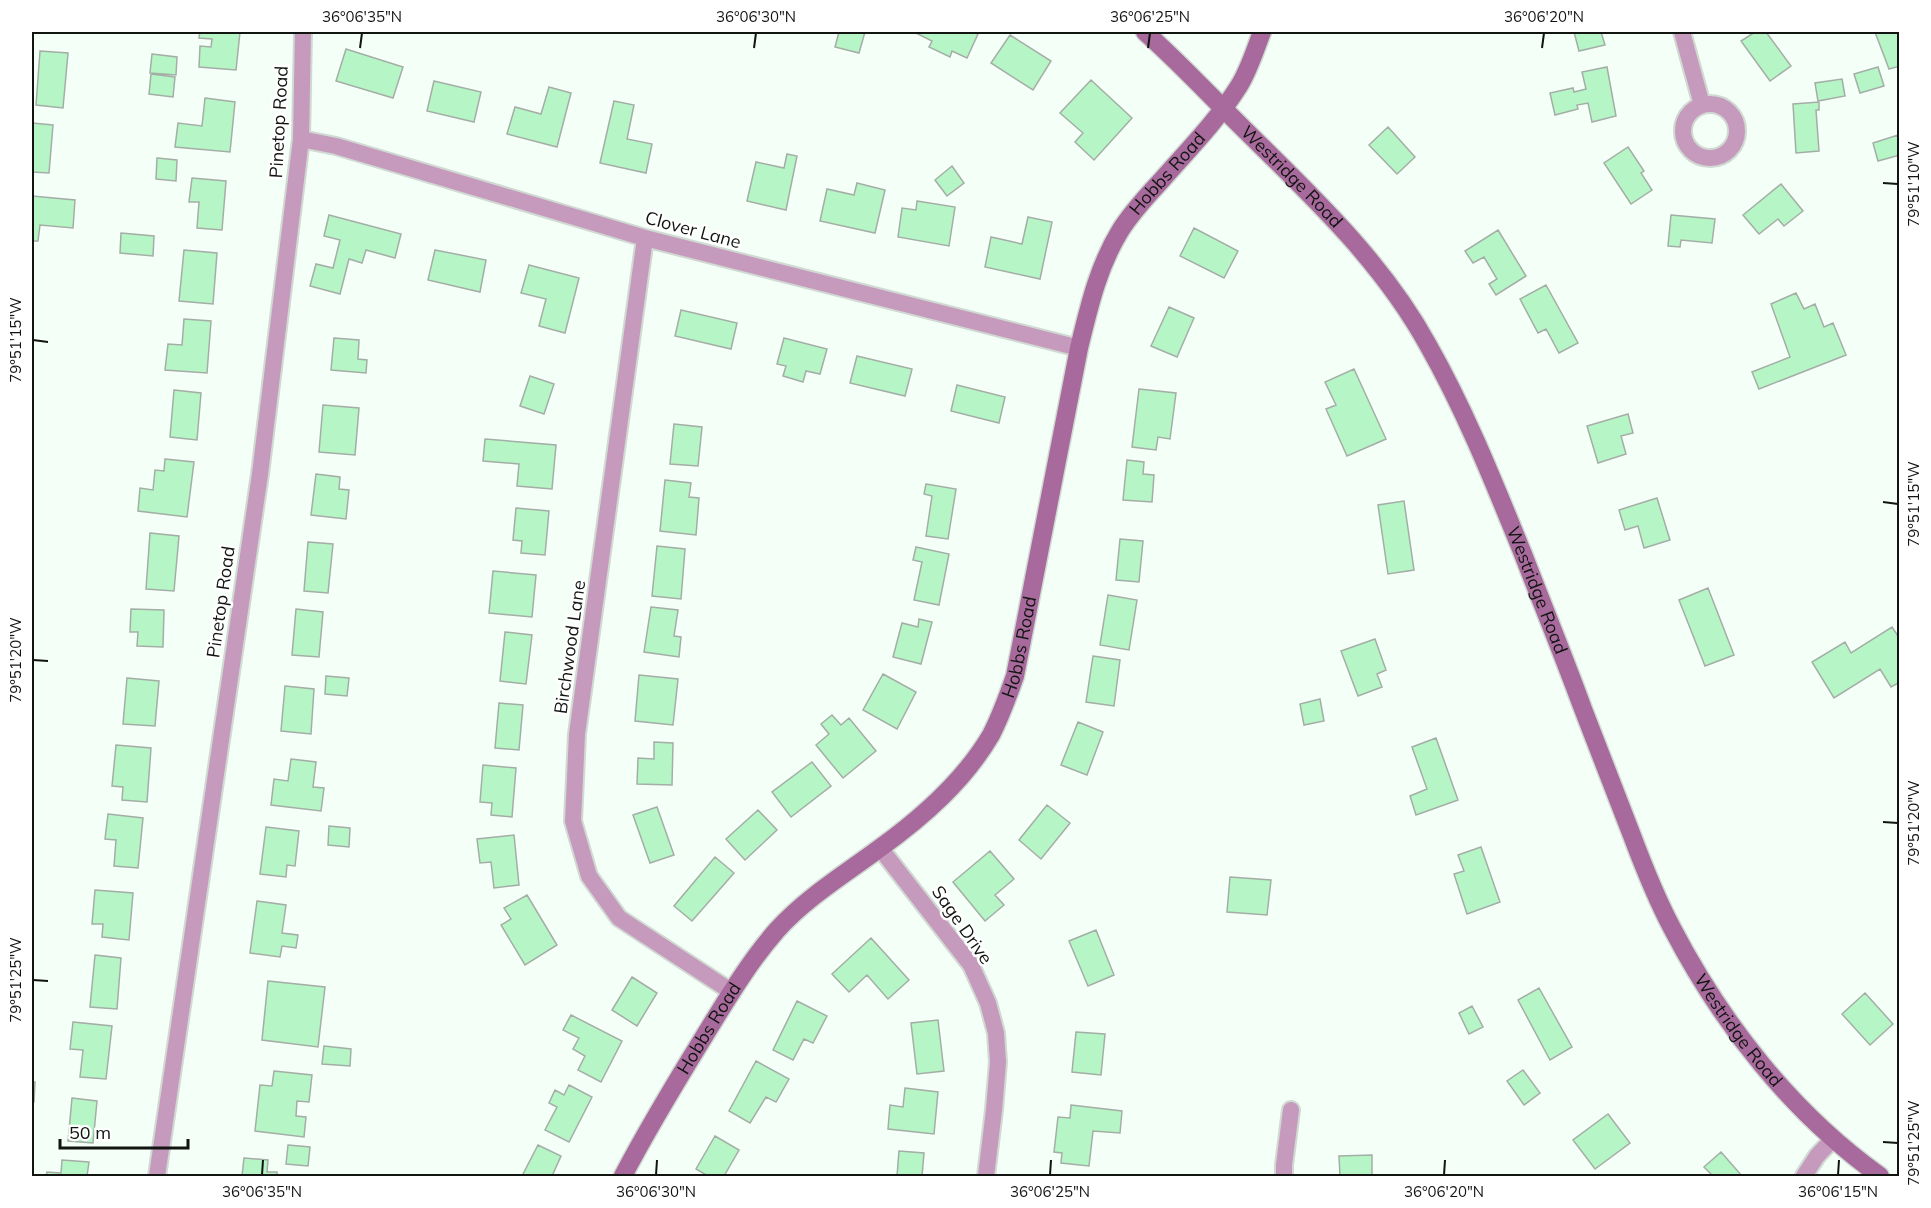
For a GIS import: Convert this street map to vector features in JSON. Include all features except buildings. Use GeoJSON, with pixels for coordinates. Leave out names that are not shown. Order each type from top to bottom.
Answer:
{"type":"FeatureCollection","features":[{"type":"Feature","properties":{"kind":"main road","name":"Westridge Road"},"geometry":{"type":"LineString","coordinates":[[1145,32],[1342,229],[1402,301],[1428,344],[1485,458],[1650,880],[1671,927],[1703,985],[1759,1061],[1798,1106],[1832,1140],[1880,1176]]}},
{"type":"Feature","properties":{"kind":"main road","name":"Hobbs Road"},"geometry":{"type":"LineString","coordinates":[[623,1176],[651,1123],[732,992],[753,960],[777,930],[828,884],[880,848],[932,807],[972,763],[991,735],[1015,676],[1079,348],[1101,270],[1120,230],[1135,209],[1196,141],[1244,77],[1262,32]]}},
{"type":"Feature","properties":{"kind":"street","name":"Pinetop Road"},"geometry":{"type":"LineString","coordinates":[[157,1176],[260,474],[301,140],[303,32]]}},
{"type":"Feature","properties":{"kind":"street"},"geometry":{"type":"LineString","coordinates":[[1682,32],[1702,105]]}},
{"type":"Feature","properties":{"kind":"street","name":"Clover Lane"},"geometry":{"type":"LineString","coordinates":[[301,140],[336,146],[645,238],[1079,348]]}},
{"type":"Feature","properties":{"kind":"street","name":"Birchwood Lane"},"geometry":{"type":"LineString","coordinates":[[645,238],[578,734],[573,821],[589,876],[619,918],[732,992]]}},
{"type":"Feature","properties":{"kind":"street","name":"Sage Drive"},"geometry":{"type":"LineString","coordinates":[[880,848],[971,965],[988,1003],[996,1033],[998,1062],[986,1176]]}},
{"type":"Feature","properties":{"kind":"street"},"geometry":{"type":"LineString","coordinates":[[1284,1176],[1291,1110]]}},
{"type":"Feature","properties":{"kind":"street"},"geometry":{"type":"LineString","coordinates":[[1804,1176],[1817,1156],[1832,1140]]}}]}
